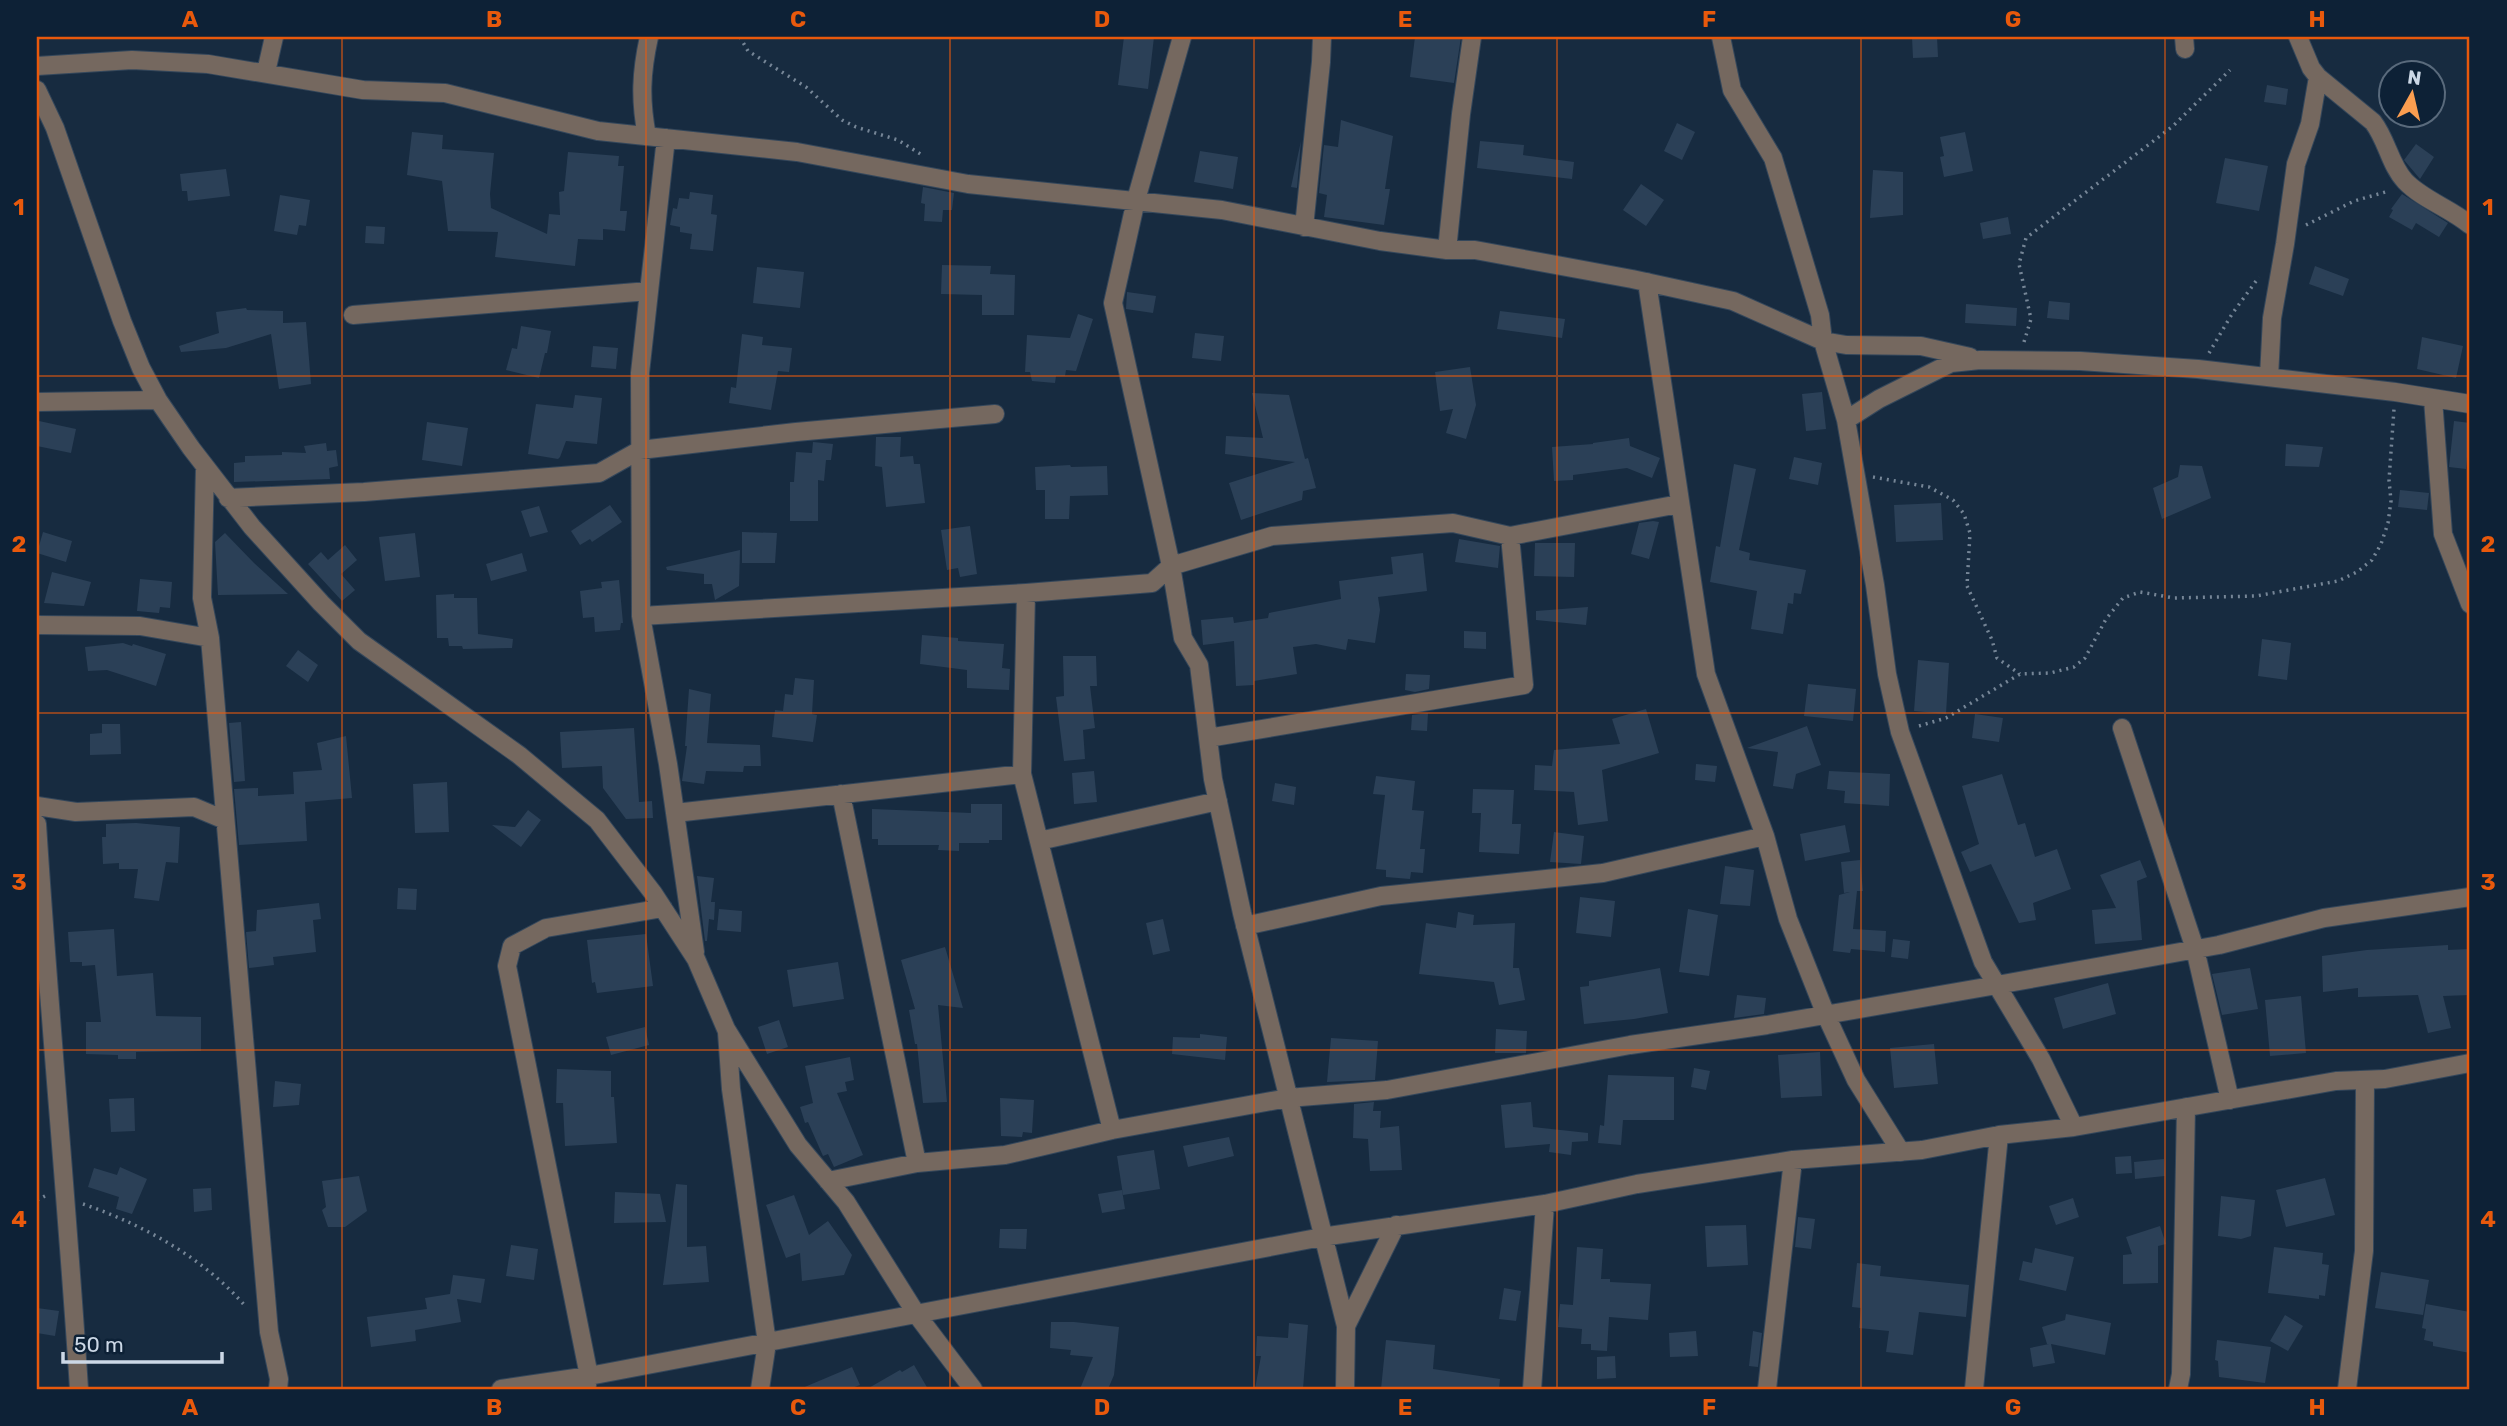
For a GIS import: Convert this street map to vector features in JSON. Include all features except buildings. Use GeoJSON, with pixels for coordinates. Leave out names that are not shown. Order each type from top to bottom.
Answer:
{"type":"FeatureCollection","features":[{"type":"Feature","properties":{"kind":"street"},"geometry":{"type":"LineString","coordinates":[[266,72],[274,37]]}},
{"type":"Feature","properties":{"kind":"street"},"geometry":{"type":"LineString","coordinates":[[646,136],[641,105],[641,81],[649,37]]}},
{"type":"Feature","properties":{"kind":"street"},"geometry":{"type":"LineString","coordinates":[[1182,37],[1136,200],[1113,303],[1171,566],[1183,638],[1199,666],[1218,801],[1245,926],[1346,1326],[1345,1389]]}},
{"type":"Feature","properties":{"kind":"street"},"geometry":{"type":"LineString","coordinates":[[1304,227],[1322,37]]}},
{"type":"Feature","properties":{"kind":"street"},"geometry":{"type":"LineString","coordinates":[[1447,250],[1472,37]]}},
{"type":"Feature","properties":{"kind":"street"},"geometry":{"type":"LineString","coordinates":[[1721,37],[1732,90],[1773,158],[1820,315],[1824,341],[1846,420],[1875,585],[1887,674],[1900,732],[1983,962],[2041,1059],[2074,1127]]}},
{"type":"Feature","properties":{"kind":"street"},"geometry":{"type":"LineString","coordinates":[[2298,37],[2311,68],[2318,77],[2380,131],[2397,170],[2405,181],[2470,225]]}},
{"type":"Feature","properties":{"kind":"street"},"geometry":{"type":"LineString","coordinates":[[37,66],[132,60],[168,61],[266,72],[363,90],[445,93],[598,131],[797,152],[968,184],[1222,210],[1380,241],[1447,250],[1475,250],[1647,282],[1733,301],[1824,341],[1846,345],[1921,346],[1980,360]]}},
{"type":"Feature","properties":{"kind":"street"},"geometry":{"type":"LineString","coordinates":[[2269,377],[2272,318],[2296,164],[2310,124],[2318,77]]}},
{"type":"Feature","properties":{"kind":"street"},"geometry":{"type":"LineString","coordinates":[[37,90],[55,128],[141,368],[158,400],[205,467],[228,498],[321,603],[359,641],[519,755],[597,820],[663,908],[696,959],[726,1029],[798,1145],[846,1202],[917,1315],[966,1385]]}},
{"type":"Feature","properties":{"kind":"street"},"geometry":{"type":"LineString","coordinates":[[666,138],[640,373],[641,616],[675,813],[696,959]]}},
{"type":"Feature","properties":{"kind":"street"},"geometry":{"type":"LineString","coordinates":[[1647,282],[1706,674],[1765,836],[1788,919],[1826,1015],[1856,1080],[1901,1152]]}},
{"type":"Feature","properties":{"kind":"street"},"geometry":{"type":"LineString","coordinates":[[353,316],[649,291]]}},
{"type":"Feature","properties":{"kind":"street"},"geometry":{"type":"LineString","coordinates":[[1846,420],[1879,399],[1951,363],[1980,360],[2080,361],[2199,369],[2470,404]]}},
{"type":"Feature","properties":{"kind":"street"},"geometry":{"type":"LineString","coordinates":[[2433,399],[2443,534],[2470,604]]}},
{"type":"Feature","properties":{"kind":"street"},"geometry":{"type":"LineString","coordinates":[[37,402],[158,400]]}},
{"type":"Feature","properties":{"kind":"street"},"geometry":{"type":"LineString","coordinates":[[228,498],[364,492],[599,473],[640,450],[796,432],[995,414]]}},
{"type":"Feature","properties":{"kind":"street"},"geometry":{"type":"LineString","coordinates":[[205,467],[202,598],[210,638],[269,1332],[279,1379],[278,1389]]}},
{"type":"Feature","properties":{"kind":"street"},"geometry":{"type":"LineString","coordinates":[[641,616],[1153,583],[1171,566],[1272,536],[1453,523],[1510,536],[1679,504]]}},
{"type":"Feature","properties":{"kind":"street"},"geometry":{"type":"LineString","coordinates":[[1208,738],[1524,685],[1510,536]]}},
{"type":"Feature","properties":{"kind":"street"},"geometry":{"type":"LineString","coordinates":[[1026,593],[1022,774],[1112,1130]]}},
{"type":"Feature","properties":{"kind":"street"},"geometry":{"type":"LineString","coordinates":[[37,625],[141,626],[210,638]]}},
{"type":"Feature","properties":{"kind":"street"},"geometry":{"type":"LineString","coordinates":[[2122,728],[2195,949],[2230,1100]]}},
{"type":"Feature","properties":{"kind":"street"},"geometry":{"type":"LineString","coordinates":[[675,813],[1022,774]]}},
{"type":"Feature","properties":{"kind":"street"},"geometry":{"type":"LineString","coordinates":[[841,794],[917,1163]]}},
{"type":"Feature","properties":{"kind":"street"},"geometry":{"type":"LineString","coordinates":[[1039,842],[1218,801]]}},
{"type":"Feature","properties":{"kind":"street"},"geometry":{"type":"LineString","coordinates":[[37,806],[76,812],[194,807],[225,820]]}},
{"type":"Feature","properties":{"kind":"street"},"geometry":{"type":"LineString","coordinates":[[37,824],[47,985],[67,1198],[79,1389]]}},
{"type":"Feature","properties":{"kind":"street"},"geometry":{"type":"LineString","coordinates":[[1245,926],[1381,896],[1603,873],[1765,836]]}},
{"type":"Feature","properties":{"kind":"street"},"geometry":{"type":"LineString","coordinates":[[828,1181],[917,1163],[1005,1155],[1112,1130],[1288,1098],[1387,1090],[1630,1045],[1826,1015],[2195,949],[2324,918],[2470,897]]}},
{"type":"Feature","properties":{"kind":"street"},"geometry":{"type":"LineString","coordinates":[[587,1383],[507,966],[512,946],[546,928],[663,908]]}},
{"type":"Feature","properties":{"kind":"street"},"geometry":{"type":"LineString","coordinates":[[726,1029],[731,1089],[767,1343],[760,1389]]}},
{"type":"Feature","properties":{"kind":"street"},"geometry":{"type":"LineString","coordinates":[[501,1389],[587,1383],[767,1343],[1080,1281],[1322,1237],[1545,1204],[1637,1184],[1793,1160],[1922,1150],[1999,1135],[2074,1127],[2336,1081],[2385,1079],[2470,1063]]}},
{"type":"Feature","properties":{"kind":"street"},"geometry":{"type":"LineString","coordinates":[[2347,1389],[2364,1251],[2365,1080]]}},
{"type":"Feature","properties":{"kind":"street"},"geometry":{"type":"LineString","coordinates":[[2178,1389],[2185,1223],[2186,1107]]}},
{"type":"Feature","properties":{"kind":"street"},"geometry":{"type":"LineString","coordinates":[[1974,1389],[1999,1135]]}},
{"type":"Feature","properties":{"kind":"street"},"geometry":{"type":"LineString","coordinates":[[1768,1389],[1793,1160]]}},
{"type":"Feature","properties":{"kind":"street"},"geometry":{"type":"LineString","coordinates":[[1532,1389],[1545,1204]]}},
{"type":"Feature","properties":{"kind":"street"},"geometry":{"type":"LineString","coordinates":[[1346,1326],[1396,1225]]}},
{"type":"Feature","properties":{"kind":"path"},"geometry":{"type":"LineString","coordinates":[[740,37],[748,51],[806,88],[842,120],[913,148],[947,180]]}},
{"type":"Feature","properties":{"kind":"path"},"geometry":{"type":"LineString","coordinates":[[2023,344],[2031,320],[2019,264],[2026,238],[2173,126],[2230,70]]}},
{"type":"Feature","properties":{"kind":"path"},"geometry":{"type":"LineString","coordinates":[[1900,732],[1946,718],[2020,674],[2050,673],[2074,667],[2085,657],[2106,619],[2123,598],[2140,592],[2174,597],[2256,596],[2338,581],[2357,572],[2372,560],[2388,523],[2395,393]]}},
{"type":"Feature","properties":{"kind":"path"},"geometry":{"type":"LineString","coordinates":[[1854,472],[1929,487],[1953,500],[1964,514],[1970,533],[1967,586],[1992,640],[1997,658],[2020,674]]}},
{"type":"Feature","properties":{"kind":"path"},"geometry":{"type":"LineString","coordinates":[[37,1200],[44,1196],[67,1198],[156,1237],[226,1283],[269,1332]]}}]}
